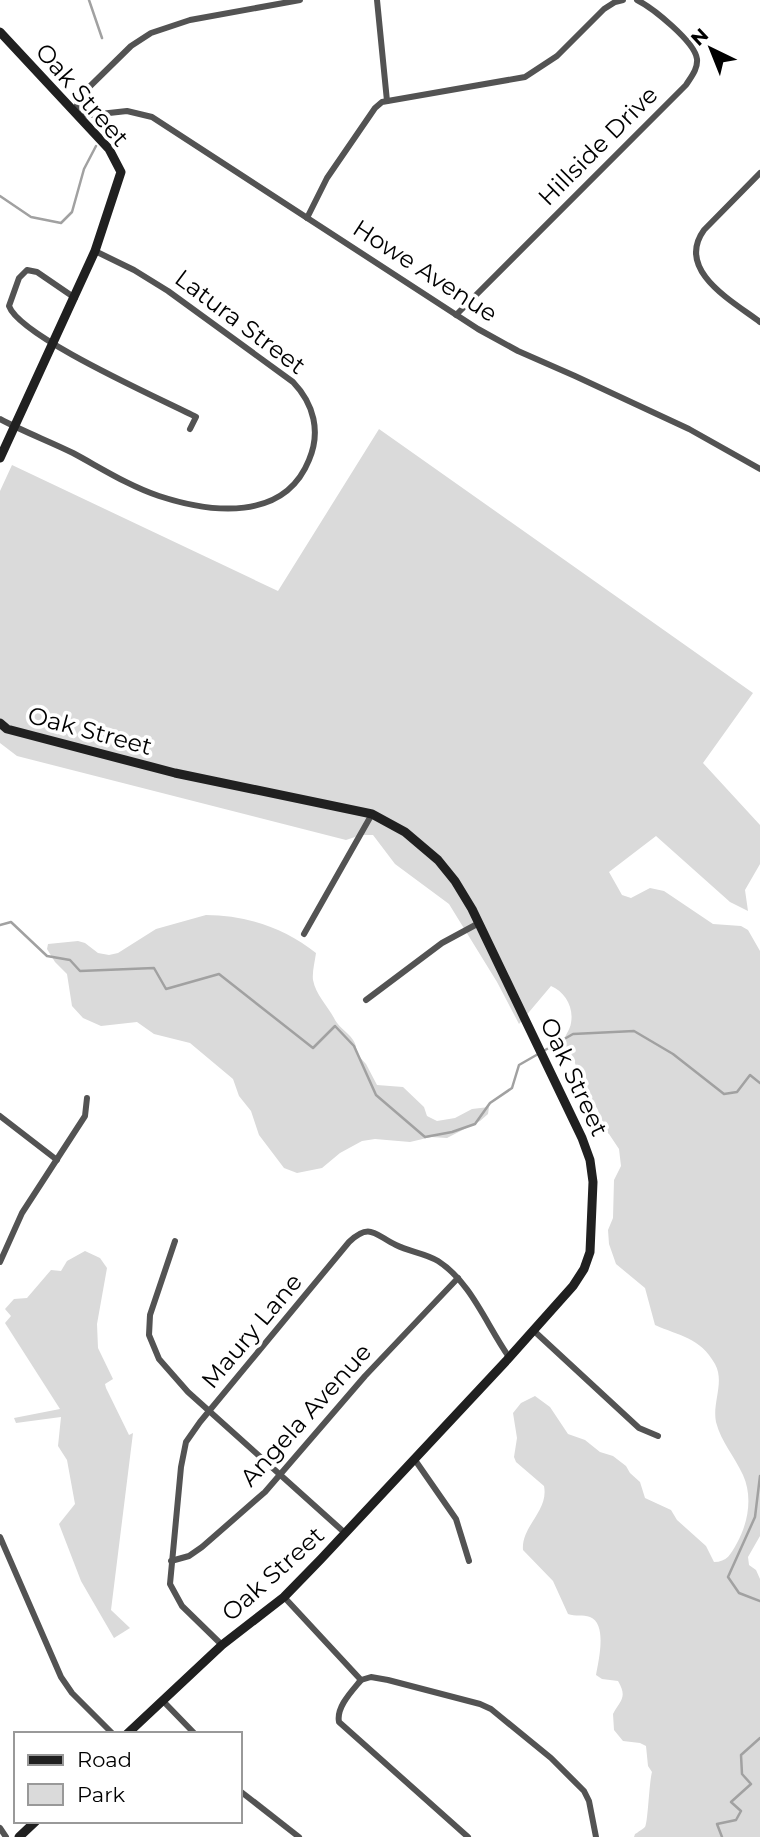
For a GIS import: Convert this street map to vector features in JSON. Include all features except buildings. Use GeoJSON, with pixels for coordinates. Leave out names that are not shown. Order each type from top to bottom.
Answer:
{"type":"FeatureCollection","features":[{"type":"Feature","properties":{"kind":"street"},"geometry":{"type":"LineString","coordinates":[[76,113],[78,98],[131,46],[151,33],[190,20],[300,0]]}},
{"type":"Feature","properties":{"kind":"street"},"geometry":{"type":"LineString","coordinates":[[377,0],[387,101]]}},
{"type":"Feature","properties":{"kind":"street"},"geometry":{"type":"LineString","coordinates":[[307,218],[327,178],[375,108],[387,101],[525,77],[557,56],[604,9],[623,0]]}},
{"type":"Feature","properties":{"kind":"street","name":"Hillside Drive"},"geometry":{"type":"LineString","coordinates":[[456,315],[686,85],[694,73],[696,55],[691,47],[655,11],[637,0]]}},
{"type":"Feature","properties":{"kind":"street","name":"Oak Street"},"geometry":{"type":"LineString","coordinates":[[0,32],[109,149],[121,173],[95,251],[0,458]]}},
{"type":"Feature","properties":{"kind":"street","name":"Howe Avenue"},"geometry":{"type":"LineString","coordinates":[[76,113],[91,115],[127,111],[152,117],[456,315],[518,351],[689,429],[760,469]]}},
{"type":"Feature","properties":{"kind":"street"},"geometry":{"type":"LineString","coordinates":[[760,173],[704,230],[698,239],[695,252],[700,270],[711,284],[760,322]]}},
{"type":"Feature","properties":{"kind":"street","name":"Latura Street"},"geometry":{"type":"LineString","coordinates":[[0,419],[158,496],[218,507],[246,507],[274,501],[292,487],[308,464],[315,440],[315,424],[308,402],[293,382],[168,291],[95,251]]}},
{"type":"Feature","properties":{"kind":"street"},"geometry":{"type":"LineString","coordinates":[[75,298],[37,272],[27,270],[19,278],[9,308],[18,319],[53,345],[196,416],[190,429]]}},
{"type":"Feature","properties":{"kind":"street","name":"Oak Street"},"geometry":{"type":"LineString","coordinates":[[2,727],[175,773],[372,814],[405,832],[438,860],[455,881],[479,923],[542,1052],[590,1160],[590,1251],[584,1269],[573,1286],[415,1460],[284,1597],[222,1645],[129,1732]]}},
{"type":"Feature","properties":{"kind":"street"},"geometry":{"type":"LineString","coordinates":[[304,934],[372,814]]}},
{"type":"Feature","properties":{"kind":"street"},"geometry":{"type":"LineString","coordinates":[[366,1000],[436,947],[479,923]]}},
{"type":"Feature","properties":{"kind":"street"},"geometry":{"type":"LineString","coordinates":[[0,1262],[22,1213],[85,1116],[88,1098]]}},
{"type":"Feature","properties":{"kind":"street"},"geometry":{"type":"LineString","coordinates":[[0,1116],[57,1160]]}},
{"type":"Feature","properties":{"kind":"street","name":"Maury Lane"},"geometry":{"type":"LineString","coordinates":[[222,1645],[177,1599],[170,1584],[185,1447],[189,1437],[210,1410],[349,1242],[362,1231],[370,1231],[395,1245],[434,1259],[458,1278],[509,1357]]}},
{"type":"Feature","properties":{"kind":"street"},"geometry":{"type":"LineString","coordinates":[[175,1241],[152,1303],[149,1335],[155,1352],[165,1368],[345,1533]]}},
{"type":"Feature","properties":{"kind":"street","name":"Angela Avenue"},"geometry":{"type":"LineString","coordinates":[[171,1561],[202,1548],[257,1500],[365,1376],[458,1278]]}},
{"type":"Feature","properties":{"kind":"street"},"geometry":{"type":"LineString","coordinates":[[533,1330],[639,1428],[659,1436]]}},
{"type":"Feature","properties":{"kind":"street"},"geometry":{"type":"LineString","coordinates":[[415,1460],[456,1518],[469,1561]]}},
{"type":"Feature","properties":{"kind":"street"},"geometry":{"type":"LineString","coordinates":[[0,1537],[61,1677],[72,1693],[111,1732]]}},
{"type":"Feature","properties":{"kind":"street"},"geometry":{"type":"LineString","coordinates":[[284,1597],[361,1680]]}},
{"type":"Feature","properties":{"kind":"street"},"geometry":{"type":"LineString","coordinates":[[468,1837],[340,1721],[338,1714],[361,1680],[388,1680],[491,1709],[551,1759],[584,1791],[589,1801],[596,1837]]}},
{"type":"Feature","properties":{"kind":"street"},"geometry":{"type":"LineString","coordinates":[[163,1701],[193,1732]]}},
{"type":"Feature","properties":{"kind":"street"},"geometry":{"type":"LineString","coordinates":[[242,1793],[299,1837]]}},
{"type":"Feature","properties":{"kind":"street"},"geometry":{"type":"LineString","coordinates":[[19,1837],[34,1823]]}},
{"type":"Feature","properties":{"kind":"street"},"geometry":{"type":"LineString","coordinates":[[0,1828],[6,1837]]}},
{"type":"Feature","properties":{"kind":"green space"},"geometry":{"type":"Polygon","coordinates":[[[379,429],[753,693],[703,763],[760,825],[760,864],[745,890],[748,911],[730,902],[656,836],[609,872],[622,895],[631,898],[650,888],[664,891],[713,924],[741,926],[748,930],[760,951],[760,1536],[748,1557],[749,1565],[756,1570],[760,1579],[760,1837],[634,1837],[645,1827],[647,1818],[652,1772],[648,1766],[646,1746],[623,1741],[614,1730],[613,1714],[623,1695],[618,1681],[602,1679],[596,1675],[600,1635],[596,1621],[587,1616],[568,1614],[553,1581],[523,1550],[526,1533],[543,1503],[544,1486],[516,1462],[514,1457],[517,1438],[513,1413],[521,1403],[535,1396],[550,1407],[568,1434],[585,1440],[600,1452],[613,1456],[626,1466],[640,1482],[645,1498],[671,1510],[677,1520],[706,1546],[714,1562],[725,1559],[733,1551],[748,1510],[746,1483],[716,1422],[719,1378],[715,1364],[696,1343],[655,1325],[645,1288],[616,1264],[609,1244],[608,1230],[613,1218],[614,1180],[621,1166],[619,1149],[602,1128],[598,1110],[582,1082],[572,1055],[562,1044],[572,1017],[564,996],[551,986],[519,1024],[497,982],[449,904],[395,864],[373,835],[361,835],[346,840],[17,756],[0,743],[0,491],[12,465],[278,591],[379,429]]]}},
{"type":"Feature","properties":{"kind":"green space"},"geometry":{"type":"Polygon","coordinates":[[[206,915],[250,920],[278,930],[316,953],[314,985],[337,1023],[352,1038],[356,1053],[366,1064],[377,1085],[403,1087],[424,1107],[427,1116],[437,1121],[455,1118],[472,1109],[489,1107],[488,1114],[447,1138],[431,1137],[410,1142],[375,1139],[362,1141],[340,1153],[322,1168],[297,1173],[284,1168],[259,1135],[251,1111],[239,1096],[233,1079],[190,1043],[154,1034],[137,1022],[101,1026],[83,1018],[72,1006],[67,974],[47,949],[48,944],[78,941],[98,953],[109,955],[118,953],[156,929],[206,915]]]}},
{"type":"Feature","properties":{"kind":"green space"},"geometry":{"type":"Polygon","coordinates":[[[85,1251],[100,1258],[107,1268],[97,1324],[98,1348],[113,1379],[105,1384],[106,1388],[129,1435],[133,1433],[111,1610],[130,1628],[114,1638],[81,1581],[59,1524],[75,1504],[67,1460],[58,1446],[61,1417],[16,1423],[14,1418],[60,1409],[5,1323],[11,1316],[5,1309],[14,1299],[27,1298],[51,1270],[61,1271],[67,1261],[85,1251]]]}},
{"type":"Feature","properties":{"kind":"waterway"},"geometry":{"type":"LineString","coordinates":[[89,0],[102,38]]}},
{"type":"Feature","properties":{"kind":"waterway"},"geometry":{"type":"LineString","coordinates":[[0,196],[31,217],[61,223],[72,212],[84,169],[96,146]]}},
{"type":"Feature","properties":{"kind":"waterway"},"geometry":{"type":"LineString","coordinates":[[0,925],[11,922],[47,956],[70,960],[80,971],[154,968],[166,989],[219,974],[313,1048],[335,1026],[354,1046],[376,1095],[425,1137],[475,1124],[490,1103],[512,1088],[519,1065],[573,1034],[634,1031],[673,1054],[724,1094],[737,1092],[750,1075],[760,1083]]}},
{"type":"Feature","properties":{"kind":"waterway"},"geometry":{"type":"LineString","coordinates":[[760,1476],[755,1517],[728,1577],[739,1593],[760,1601]]}},
{"type":"Feature","properties":{"kind":"waterway"},"geometry":{"type":"LineString","coordinates":[[722,1837],[717,1824],[736,1820],[741,1811],[731,1802],[751,1784],[742,1774],[741,1755],[760,1738]]}}]}
